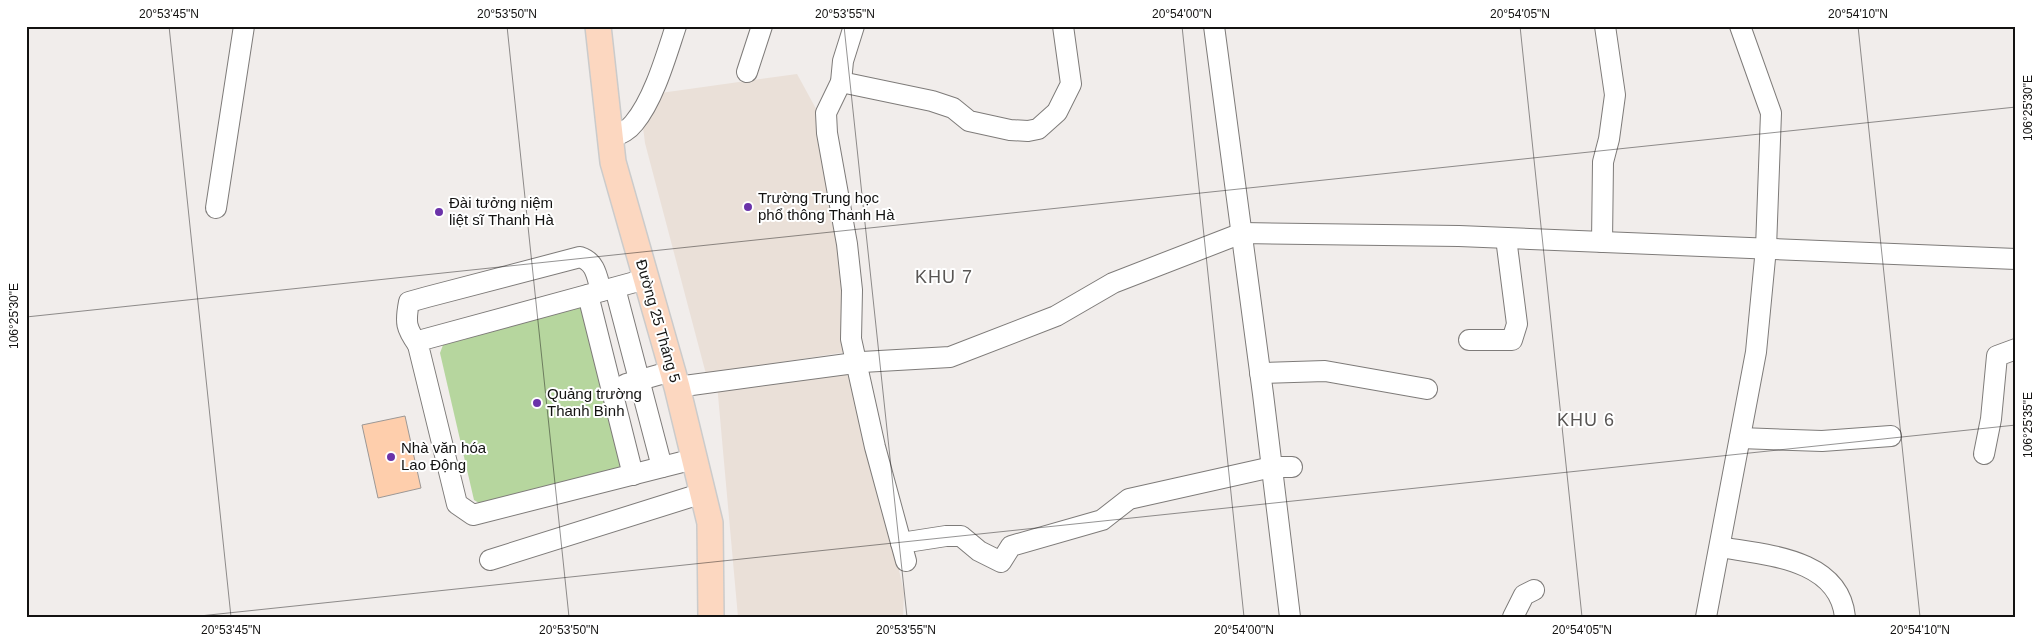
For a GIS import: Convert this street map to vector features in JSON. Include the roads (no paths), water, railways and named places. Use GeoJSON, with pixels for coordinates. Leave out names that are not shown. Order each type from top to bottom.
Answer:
{"type":"FeatureCollection","features":[{"type":"Feature","properties":{"kind":"main road","name":"Đường 25 Tháng 5"},"geometry":{"type":"LineString","coordinates":[[598,26],[613,162],[675,379],[710,523],[711,617]]}},
{"type":"Feature","properties":{"kind":"street"},"geometry":{"type":"LineString","coordinates":[[216,208],[244,26]]}},
{"type":"Feature","properties":{"kind":"street"},"geometry":{"type":"LineString","coordinates":[[611,138],[624,132],[638,117],[663,63],[676,26]]}},
{"type":"Feature","properties":{"kind":"street"},"geometry":{"type":"LineString","coordinates":[[747,72],[762,26]]}},
{"type":"Feature","properties":{"kind":"street"},"geometry":{"type":"LineString","coordinates":[[854,26],[844,61],[841,82],[826,113],[827,133],[847,244],[852,290],[851,339],[855,362],[875,447],[904,552],[946,536],[962,536],[979,551],[1001,562],[1011,546],[1102,520],[1129,499],[1272,467],[1292,467]]}},
{"type":"Feature","properties":{"kind":"street"},"geometry":{"type":"LineString","coordinates":[[841,82],[932,101],[954,108],[969,121],[977,123],[1010,130],[1028,131],[1038,129],[1058,112],[1070,84],[1063,26]]}},
{"type":"Feature","properties":{"kind":"street"},"geometry":{"type":"LineString","coordinates":[[1214,26],[1290,617]]}},
{"type":"Feature","properties":{"kind":"street"},"geometry":{"type":"LineString","coordinates":[[1602,242],[1603,162],[1610,139],[1614,95],[1606,26]]}},
{"type":"Feature","properties":{"kind":"street"},"geometry":{"type":"LineString","coordinates":[[1706,617],[1756,352],[1766,248],[1771,113],[1740,26]]}},
{"type":"Feature","properties":{"kind":"street"},"geometry":{"type":"LineString","coordinates":[[611,388],[639,380],[675,379],[855,362],[950,358],[1056,316],[1113,283],[1242,233],[1506,238],[2016,258]]}},
{"type":"Feature","properties":{"kind":"street"},"geometry":{"type":"LineString","coordinates":[[1469,340],[1512,340],[1517,324],[1506,238]]}},
{"type":"Feature","properties":{"kind":"street"},"geometry":{"type":"LineString","coordinates":[[632,475],[611,388],[601,291],[596,268],[587,259],[580,256],[409,302],[407,329],[418,345],[457,504],[473,515],[632,475],[694,459]]}},
{"type":"Feature","properties":{"kind":"street"},"geometry":{"type":"LineString","coordinates":[[418,345],[422,340],[646,279]]}},
{"type":"Feature","properties":{"kind":"street"},"geometry":{"type":"LineString","coordinates":[[601,291],[639,380],[662,467]]}},
{"type":"Feature","properties":{"kind":"street"},"geometry":{"type":"LineString","coordinates":[[1984,454],[1991,419],[1997,356],[2016,349]]}},
{"type":"Feature","properties":{"kind":"street"},"geometry":{"type":"LineString","coordinates":[[1260,373],[1326,371],[1427,390]]}},
{"type":"Feature","properties":{"kind":"street"},"geometry":{"type":"LineString","coordinates":[[1740,438],[1822,441],[1891,436]]}},
{"type":"Feature","properties":{"kind":"street"},"geometry":{"type":"LineString","coordinates":[[490,560],[702,493]]}},
{"type":"Feature","properties":{"kind":"street"},"geometry":{"type":"LineString","coordinates":[[1720,547],[1798,562],[1820,574],[1835,591],[1844,608],[1845,617]]}},
{"type":"Feature","properties":{"kind":"street"},"geometry":{"type":"LineString","coordinates":[[1513,617],[1524,595],[1534,590]]}},
{"type":"Feature","properties":{"kind":"place","name":"Trường Trung học phổ thông Thanh Hà"},"geometry":{"type":"Point","coordinates":[748,207]}},
{"type":"Feature","properties":{"kind":"place","name":"Đài tưởng niệm liệt sĩ Thanh Hà"},"geometry":{"type":"Point","coordinates":[439,212]}},
{"type":"Feature","properties":{"kind":"place","name":"Quảng trường Thanh Bình"},"geometry":{"type":"Point","coordinates":[537,403]}},
{"type":"Feature","properties":{"kind":"place","name":"Nhà văn hóa Lao Động"},"geometry":{"type":"Point","coordinates":[391,457]}},
{"type":"Feature","properties":{"kind":"district","name":"KHU 7"},"geometry":{"type":"Point","coordinates":[944,277]}},
{"type":"Feature","properties":{"kind":"district","name":"KHU 6"},"geometry":{"type":"Point","coordinates":[1586,420]}}]}
